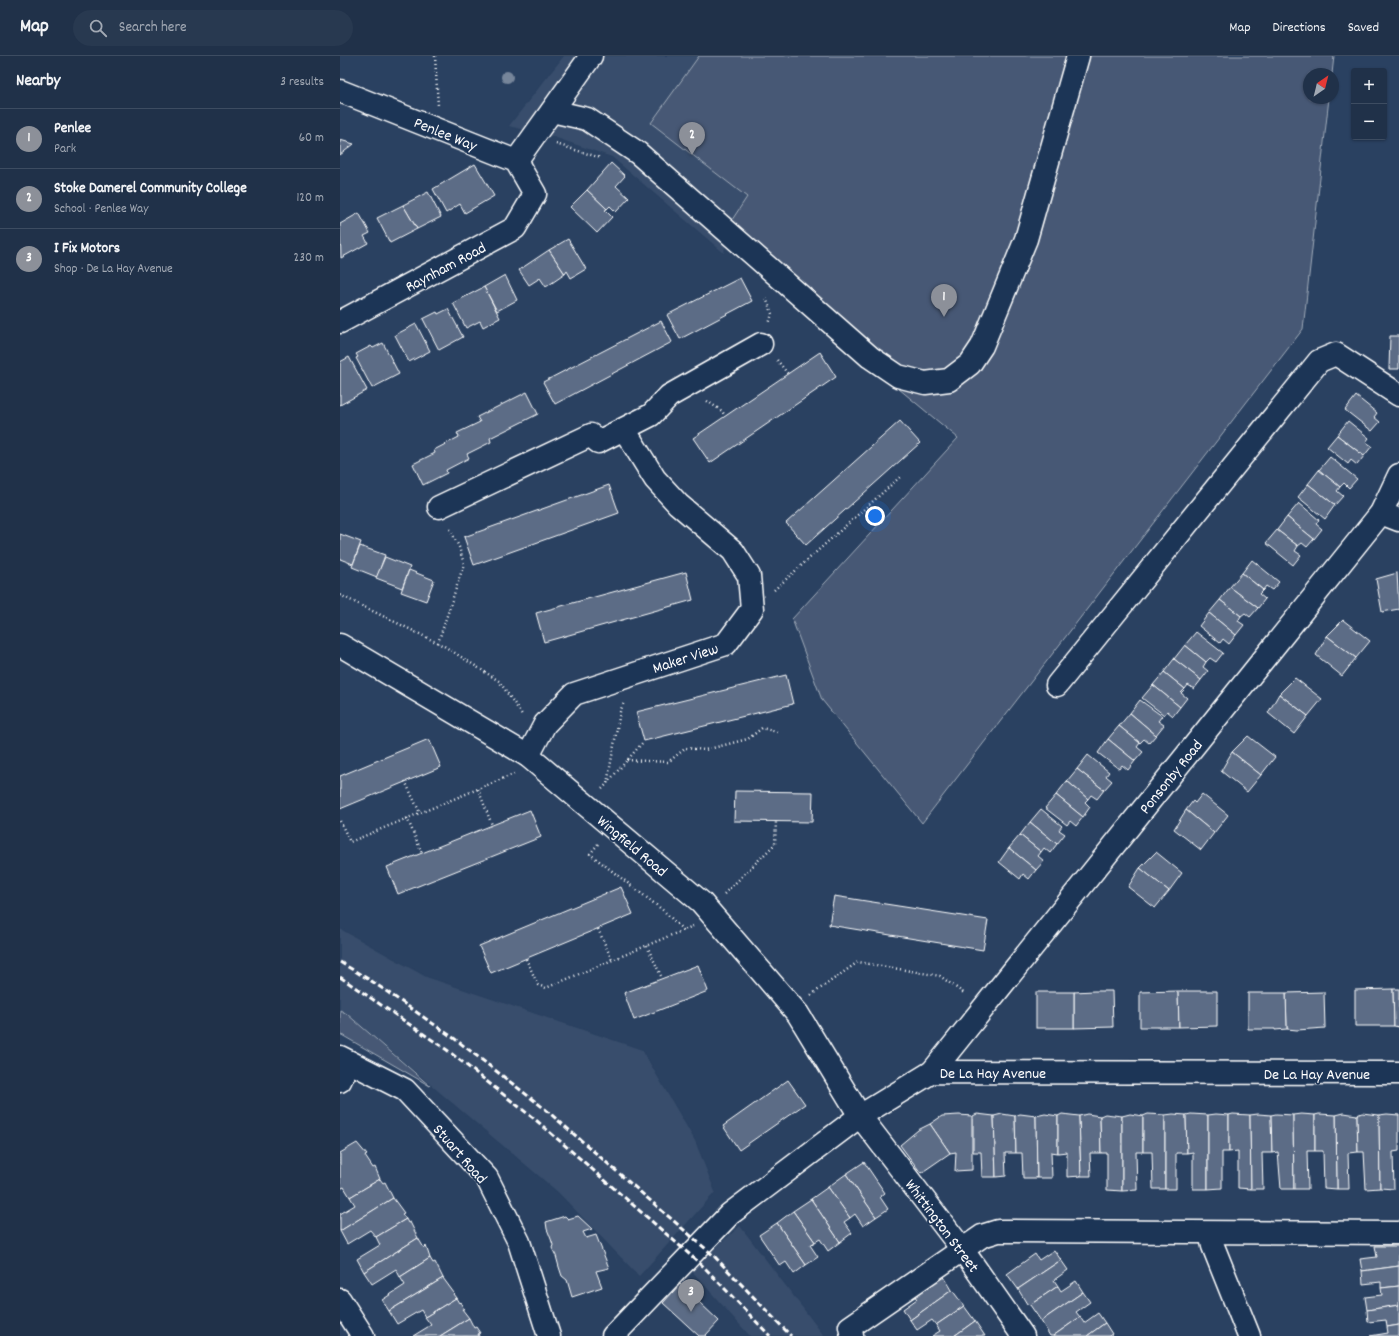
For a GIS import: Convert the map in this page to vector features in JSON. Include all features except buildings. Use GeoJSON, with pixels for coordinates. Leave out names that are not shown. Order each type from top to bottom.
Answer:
{"type":"FeatureCollection","features":[{"type":"Feature","properties":{"kind":"street"},"geometry":{"type":"LineString","coordinates":[[516,161],[591,56]]}},
{"type":"Feature","properties":{"kind":"street"},"geometry":{"type":"LineString","coordinates":[[552,110],[587,119],[638,153],[870,357],[898,376],[925,383],[949,380],[970,364],[982,346],[1026,239],[1078,56]]}},
{"type":"Feature","properties":{"kind":"street","name":"Penlee Way"},"geometry":{"type":"LineString","coordinates":[[340,91],[516,161]]}},
{"type":"Feature","properties":{"kind":"street","name":"Raynham Road"},"geometry":{"type":"LineString","coordinates":[[340,322],[516,228],[535,194],[516,161]]}},
{"type":"Feature","properties":{"kind":"street"},"geometry":{"type":"LineString","coordinates":[[439,508],[591,435],[598,442],[624,429],[651,415],[669,396],[761,344]]}},
{"type":"Feature","properties":{"kind":"street"},"geometry":{"type":"LineString","coordinates":[[1057,685],[1319,361],[1336,354],[1399,395]]}},
{"type":"Feature","properties":{"kind":"street","name":"Maker View"},"geometry":{"type":"LineString","coordinates":[[533,760],[538,737],[546,724],[574,694],[726,644],[752,609],[749,576],[733,551],[678,504],[655,479],[624,429]]}},
{"type":"Feature","properties":{"kind":"street","name":"Ponsonby Road"},"geometry":{"type":"LineString","coordinates":[[932,1072],[1390,516],[1399,475]]}},
{"type":"Feature","properties":{"kind":"street","name":"Wingfield Road"},"geometry":{"type":"LineString","coordinates":[[340,645],[533,760],[612,826],[710,912],[793,1008],[860,1116]]}},
{"type":"Feature","properties":{"kind":"street"},"geometry":{"type":"LineString","coordinates":[[340,1081],[345,1059]]}},
{"type":"Feature","properties":{"kind":"street","name":"Stuart Road"},"geometry":{"type":"LineString","coordinates":[[345,1059],[405,1090],[487,1178],[519,1242],[549,1336]]}},
{"type":"Feature","properties":{"kind":"street","name":"De La Hay Avenue"},"geometry":{"type":"LineString","coordinates":[[613,1336],[730,1214],[860,1116],[932,1072],[1399,1073]]}},
{"type":"Feature","properties":{"kind":"street","name":"Whittington Street"},"geometry":{"type":"LineString","coordinates":[[860,1116],[962,1249],[1023,1336]]}},
{"type":"Feature","properties":{"kind":"street"},"geometry":{"type":"LineString","coordinates":[[852,1336],[850,1327],[982,1236],[998,1231],[1399,1233]]}},
{"type":"Feature","properties":{"kind":"street"},"geometry":{"type":"LineString","coordinates":[[1210,1233],[1213,1246],[1249,1336]]}},
{"type":"Feature","properties":{"kind":"street"},"geometry":{"type":"LineString","coordinates":[[340,1300],[363,1336]]}},
{"type":"Feature","properties":{"kind":"path"},"geometry":{"type":"LineString","coordinates":[[435,56],[439,130]]}},
{"type":"Feature","properties":{"kind":"path"},"geometry":{"type":"LineString","coordinates":[[533,138],[606,159]]}},
{"type":"Feature","properties":{"kind":"path"},"geometry":{"type":"LineString","coordinates":[[761,344],[772,314],[768,299],[762,294]]}},
{"type":"Feature","properties":{"kind":"path"},"geometry":{"type":"LineString","coordinates":[[750,594],[773,591],[900,478]]}},
{"type":"Feature","properties":{"kind":"path"},"geometry":{"type":"LineString","coordinates":[[438,643],[464,564],[459,547],[439,508]]}},
{"type":"Feature","properties":{"kind":"path"},"geometry":{"type":"LineString","coordinates":[[340,595],[438,643],[498,681],[538,737]]}},
{"type":"Feature","properties":{"kind":"path"},"geometry":{"type":"LineString","coordinates":[[607,784],[620,712],[625,697],[640,672]]}},
{"type":"Feature","properties":{"kind":"path"},"geometry":{"type":"LineString","coordinates":[[627,760],[668,762],[686,748],[705,750],[748,739],[762,728],[777,732]]}},
{"type":"Feature","properties":{"kind":"path"},"geometry":{"type":"LineString","coordinates":[[588,806],[644,741]]}},
{"type":"Feature","properties":{"kind":"path"},"geometry":{"type":"LineString","coordinates":[[340,821],[350,842],[478,789],[533,760]]}},
{"type":"Feature","properties":{"kind":"path"},"geometry":{"type":"LineString","coordinates":[[405,781],[420,813]]}},
{"type":"Feature","properties":{"kind":"path"},"geometry":{"type":"LineString","coordinates":[[478,789],[492,825]]}},
{"type":"Feature","properties":{"kind":"path"},"geometry":{"type":"LineString","coordinates":[[407,818],[422,853]]}},
{"type":"Feature","properties":{"kind":"path"},"geometry":{"type":"LineString","coordinates":[[526,959],[538,984],[546,988],[684,931],[710,912],[775,844],[776,821]]}},
{"type":"Feature","properties":{"kind":"path"},"geometry":{"type":"LineString","coordinates":[[612,826],[590,854],[664,911],[684,931]]}},
{"type":"Feature","properties":{"kind":"path"},"geometry":{"type":"LineString","coordinates":[[598,929],[612,960]]}},
{"type":"Feature","properties":{"kind":"path"},"geometry":{"type":"LineString","coordinates":[[647,946],[662,978]]}},
{"type":"Feature","properties":{"kind":"path"},"geometry":{"type":"LineString","coordinates":[[793,1008],[858,962],[940,976],[984,1008]]}},
{"type":"Feature","properties":{"kind":"shaded area"},"geometry":{"type":"Polygon","coordinates":[[[564,56],[882,56],[810,105],[728,226],[724,253],[612,157],[554,137],[509,126],[564,56]]]}},
{"type":"Feature","properties":{"kind":"shaded area"},"geometry":{"type":"Polygon","coordinates":[[[699,56],[1334,56],[1333,68],[1303,68],[1303,104],[1328,104],[1303,329],[922,823],[822,700],[792,619],[958,438],[726,245],[728,226],[747,197],[651,123],[699,56]]]}},
{"type":"Feature","properties":{"kind":"shaded area"},"geometry":{"type":"Polygon","coordinates":[[[340,929],[426,977],[642,1050],[695,1141],[715,1192],[639,1276],[558,1192],[347,1014],[340,1010],[340,929]]]}},
{"type":"Feature","properties":{"kind":"shaded area"},"geometry":{"type":"Polygon","coordinates":[[[340,1010],[347,1014],[430,1086],[340,1034],[340,1010]]]}},
{"type":"Feature","properties":{"kind":"shaded area"},"geometry":{"type":"Polygon","coordinates":[[[740,1226],[824,1336],[750,1336],[691,1270],[740,1226]]]}},
{"type":"Feature","properties":{"kind":"railway"},"geometry":{"type":"LineString","coordinates":[[340,962],[373,982],[455,1039],[545,1109],[714,1256],[791,1336]]}},
{"type":"Feature","properties":{"kind":"railway"},"geometry":{"type":"LineString","coordinates":[[340,977],[447,1050],[537,1121],[704,1267],[770,1336]]}},
{"type":"Feature","properties":{"kind":"place","name":"Stoke Damerel Community College"},"geometry":{"type":"Point","coordinates":[692,155]}},
{"type":"Feature","properties":{"kind":"place","name":"Penlee"},"geometry":{"type":"Point","coordinates":[944,317]}},
{"type":"Feature","properties":{"kind":"place","name":"I Fix Motors"},"geometry":{"type":"Point","coordinates":[691,1312]}}]}
